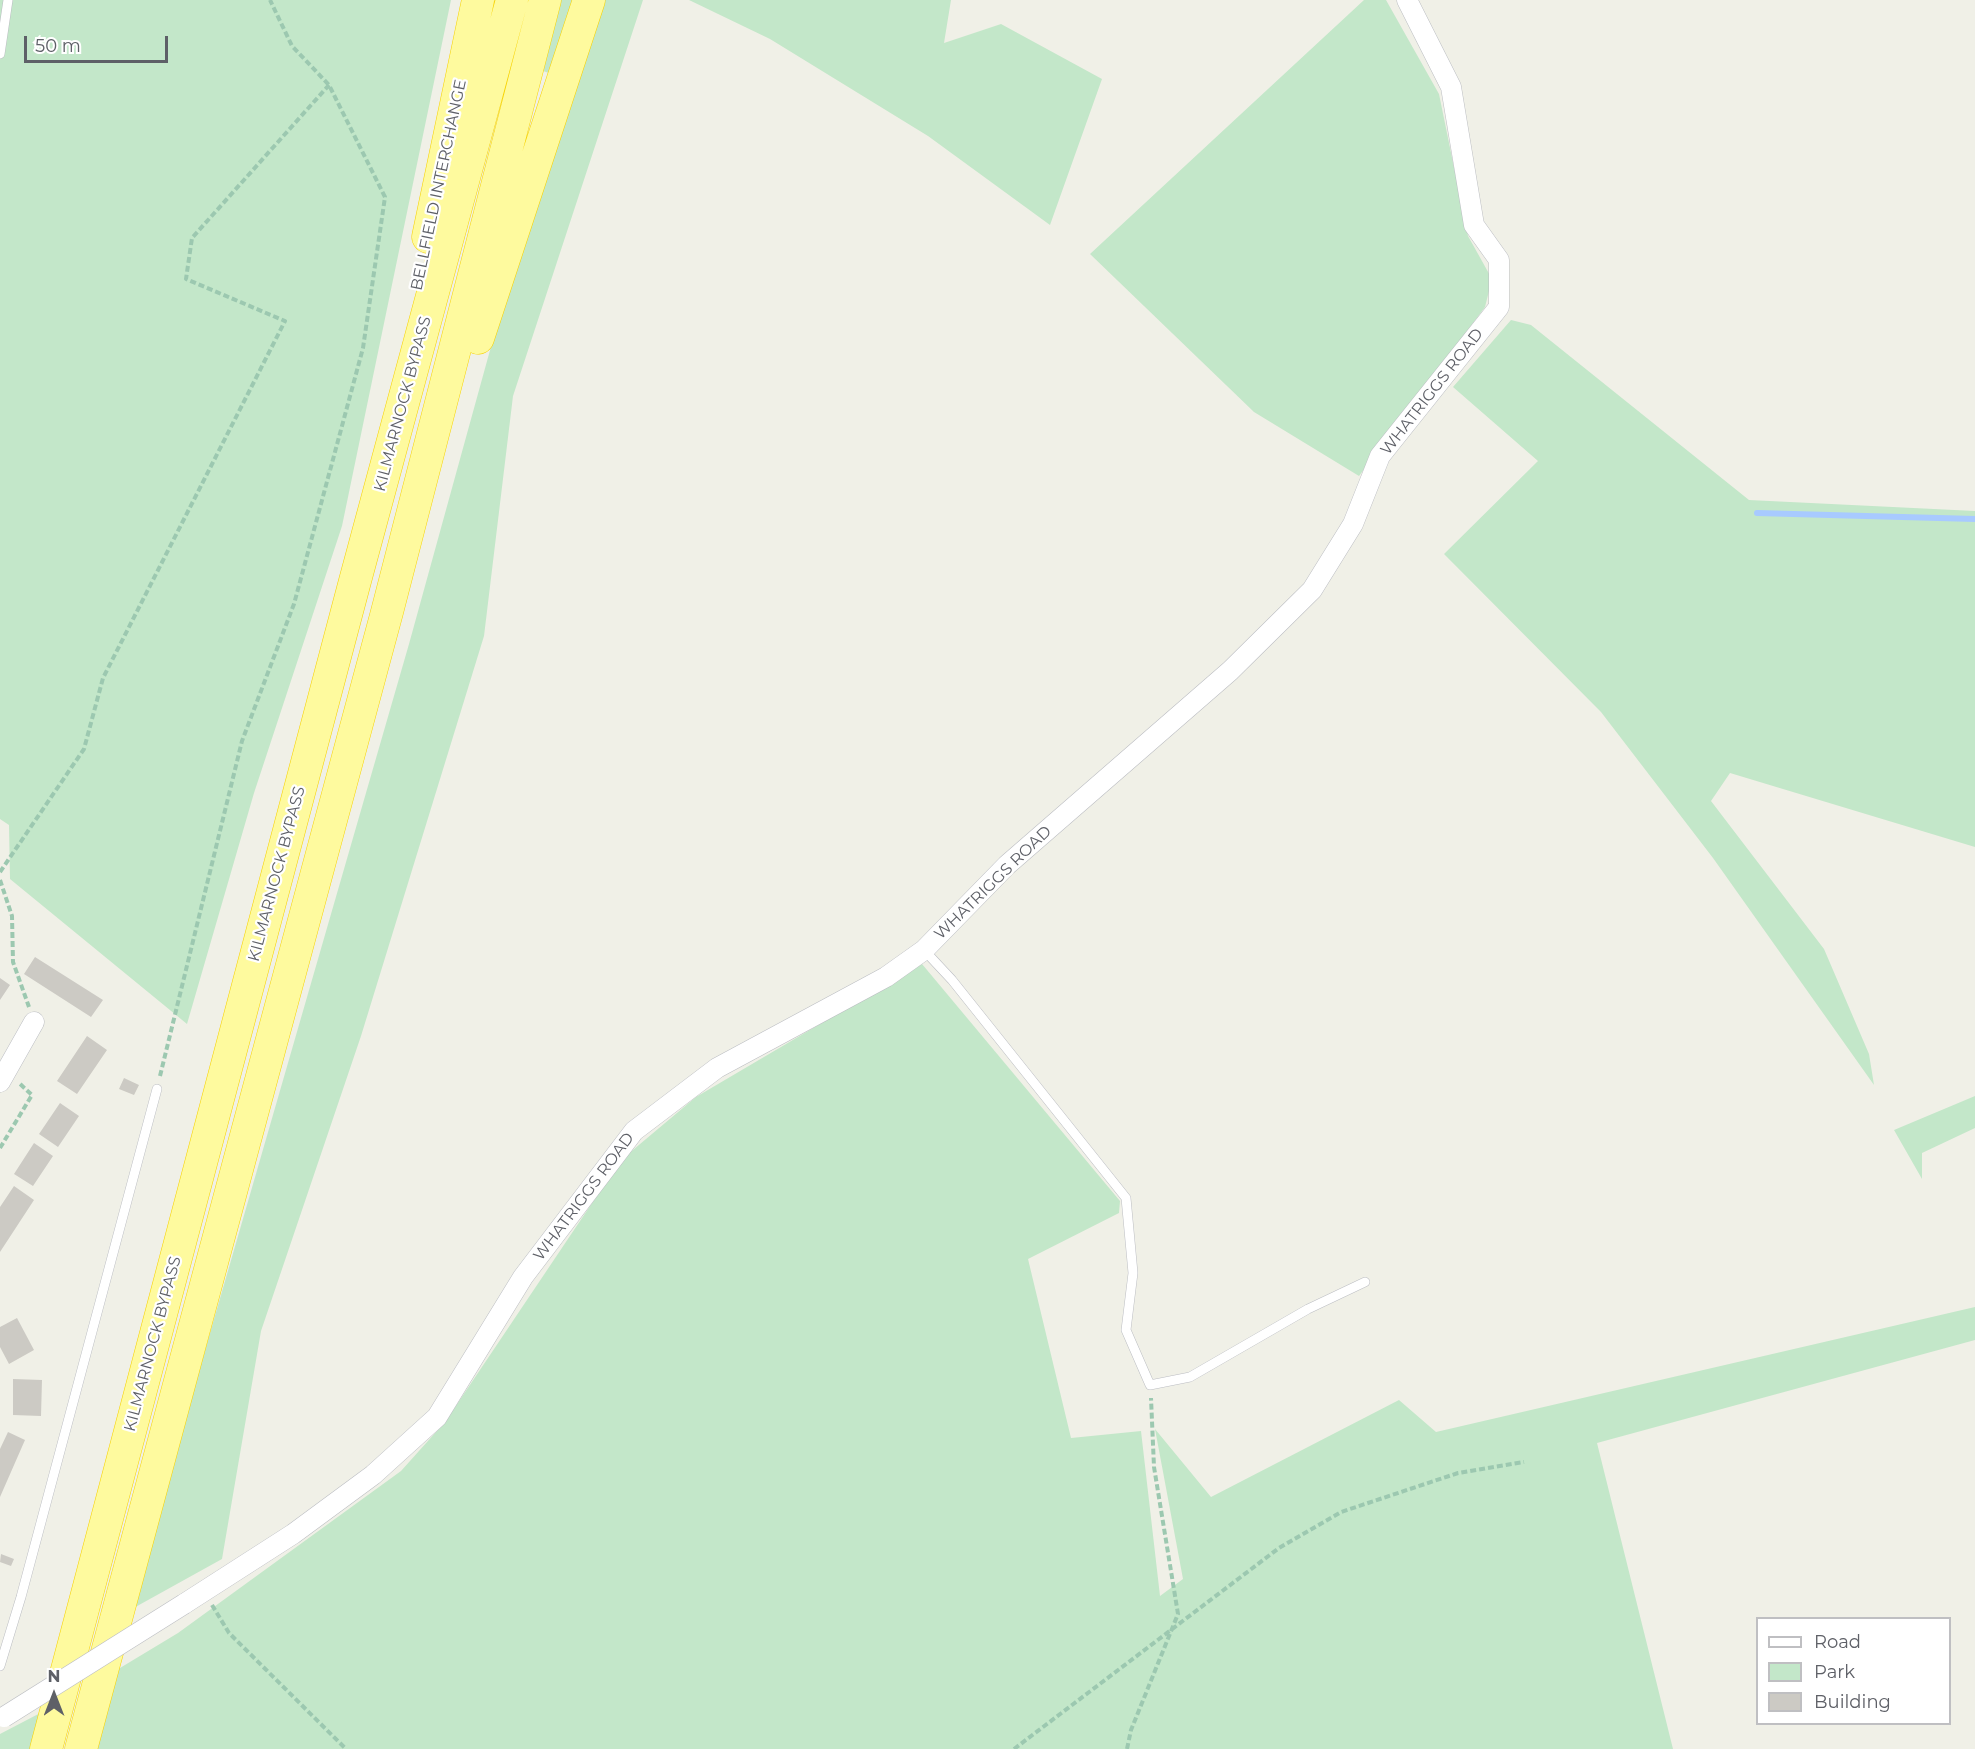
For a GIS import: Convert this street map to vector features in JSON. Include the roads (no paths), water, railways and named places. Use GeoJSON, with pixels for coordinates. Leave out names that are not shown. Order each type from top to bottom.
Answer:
{"type":"FeatureCollection","features":[{"type":"Feature","properties":{"kind":"highway","name":"BELLFIELD INTERCHANGE"},"geometry":{"type":"LineString","coordinates":[[355,581],[478,0]]}},
{"type":"Feature","properties":{"kind":"highway","name":"KILMARNOCK BYPASS"},"geometry":{"type":"LineString","coordinates":[[46,1749],[355,581],[512,0]]}},
{"type":"Feature","properties":{"kind":"highway","name":"KILMARNOCK BYPASS"},"geometry":{"type":"LineString","coordinates":[[81,1749],[387,612],[545,0]]}},
{"type":"Feature","properties":{"kind":"highway"},"geometry":{"type":"LineString","coordinates":[[387,612],[589,0]]}},
{"type":"Feature","properties":{"kind":"street","name":"WHATRIGGS ROAD"},"geometry":{"type":"LineString","coordinates":[[2,1718],[205,1592],[293,1534],[373,1475],[437,1417],[523,1276],[634,1131],[717,1068],[886,976],[924,950],[1007,865],[1230,671],[1311,590],[1353,524],[1380,456],[1499,307],[1499,260],[1474,225],[1450,87],[1407,0]]}},
{"type":"Feature","properties":{"kind":"street"},"geometry":{"type":"LineString","coordinates":[[1,1077],[34,1022]]}},
{"type":"Feature","properties":{"kind":"lane"},"geometry":{"type":"LineString","coordinates":[[0,54],[8,0]]}},
{"type":"Feature","properties":{"kind":"lane"},"geometry":{"type":"LineString","coordinates":[[924,950],[952,980],[1126,1198],[1133,1273],[1126,1330],[1150,1385],[1190,1377],[1308,1309],[1365,1282]]}},
{"type":"Feature","properties":{"kind":"lane"},"geometry":{"type":"LineString","coordinates":[[0,1666],[27,1575],[157,1089]]}},
{"type":"Feature","properties":{"kind":"waterway"},"geometry":{"type":"LineString","coordinates":[[1757,513],[1975,519]]}}]}
